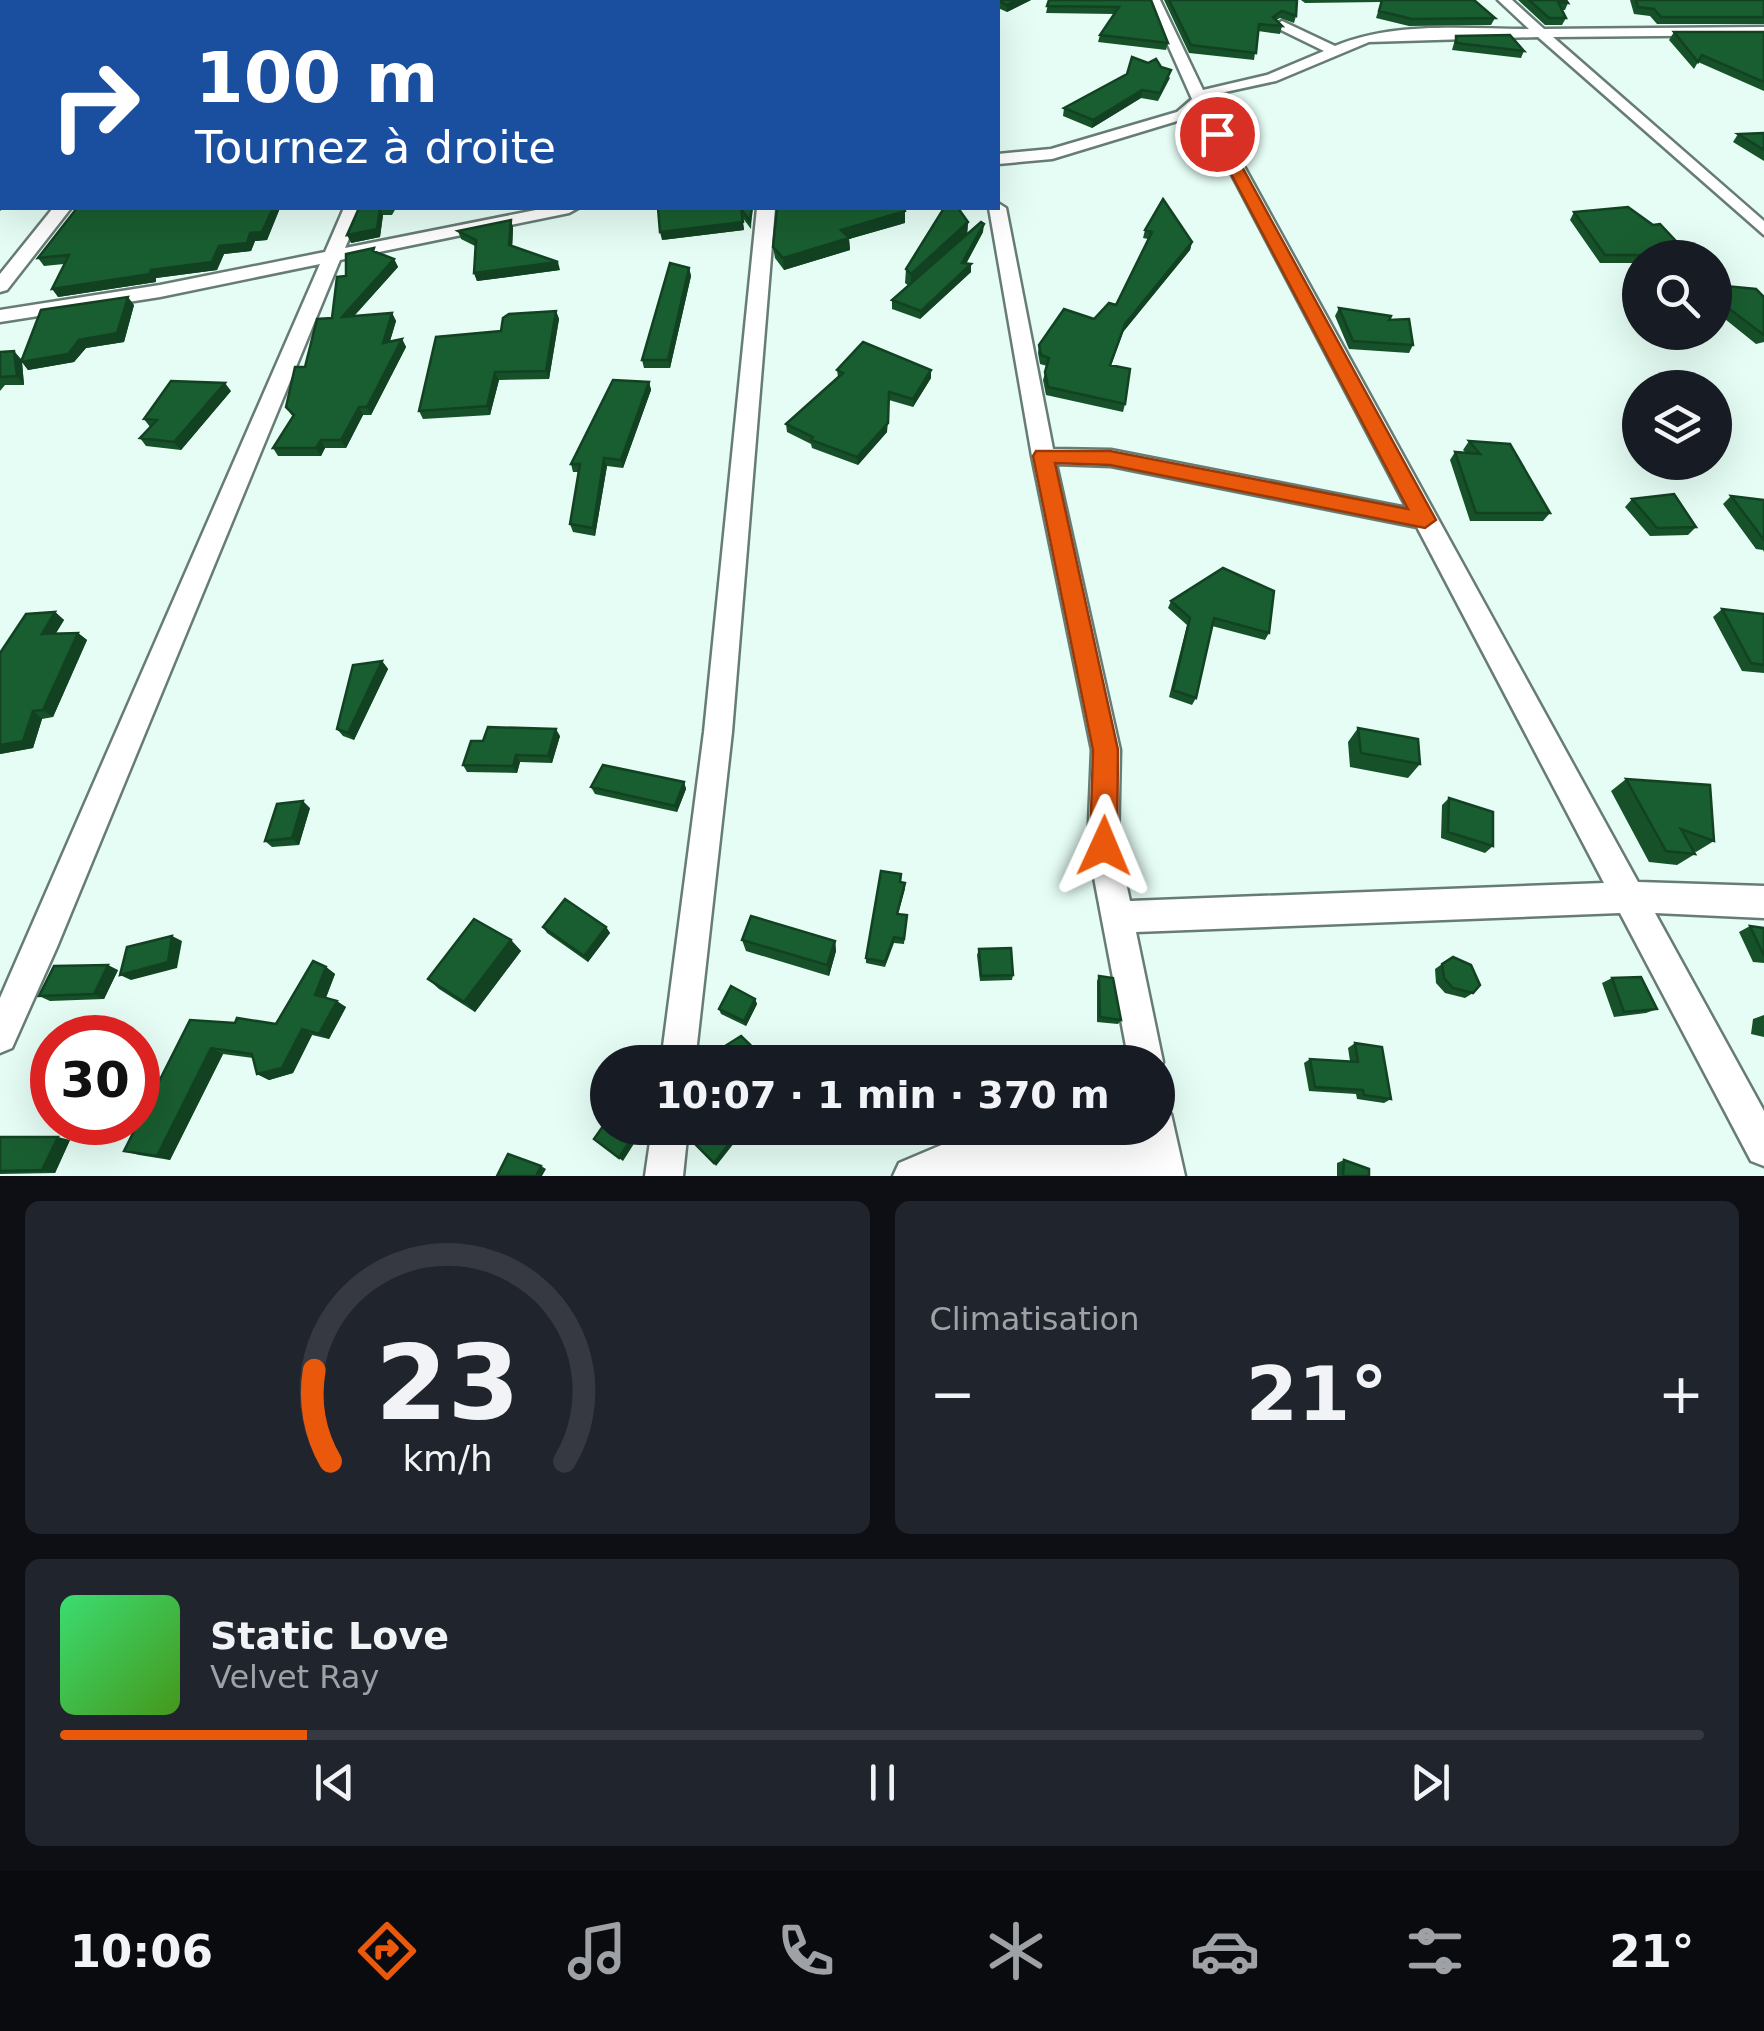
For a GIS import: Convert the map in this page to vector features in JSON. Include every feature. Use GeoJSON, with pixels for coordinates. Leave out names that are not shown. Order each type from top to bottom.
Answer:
{"type":"FeatureCollection","features":[{"type":"Feature","properties":{"kind":"street"},"geometry":{"type":"LineString","coordinates":[[1154,0],[1200,102],[1764,1148]]}},
{"type":"Feature","properties":{"kind":"street"},"geometry":{"type":"LineString","coordinates":[[1504,0],[1764,230]]}},
{"type":"Feature","properties":{"kind":"street"},"geometry":{"type":"LineString","coordinates":[[1282,25],[1337,52]]}},
{"type":"Feature","properties":{"kind":"street"},"geometry":{"type":"LineString","coordinates":[[1000,159],[1052,154],[1182,116],[1212,91],[1272,78],[1366,38],[1399,34],[1764,32]]}},
{"type":"Feature","properties":{"kind":"street"},"geometry":{"type":"LineString","coordinates":[[0,286],[60,210]]}},
{"type":"Feature","properties":{"kind":"street"},"geometry":{"type":"LineString","coordinates":[[0,1036],[46,936],[352,210]]}},
{"type":"Feature","properties":{"kind":"street"},"geometry":{"type":"LineString","coordinates":[[0,316],[160,292],[558,210]]}},
{"type":"Feature","properties":{"kind":"street"},"geometry":{"type":"LineString","coordinates":[[680,1045],[728,640],[766,210]]}},
{"type":"Feature","properties":{"kind":"street"},"geometry":{"type":"LineString","coordinates":[[996,210],[1043,456],[1106,750],[1104,846],[1143,1045]]}},
{"type":"Feature","properties":{"kind":"street"},"geometry":{"type":"LineString","coordinates":[[1043,456],[1110,458],[1425,520]]}},
{"type":"Feature","properties":{"kind":"street"},"geometry":{"type":"LineString","coordinates":[[1120,917],[1630,897],[1764,902]]}},
{"type":"Feature","properties":{"kind":"street"},"geometry":{"type":"LineString","coordinates":[[664,1176],[668,1145]]}},
{"type":"Feature","properties":{"kind":"street"},"geometry":{"type":"LineString","coordinates":[[912,1176],[958,1156],[1162,1153]]}},
{"type":"Feature","properties":{"kind":"building"},"geometry":{"type":"Polygon","coordinates":[[[1049,0],[1151,0],[1168,43],[1100,35],[1119,7],[1047,6],[1049,0]]]}},
{"type":"Feature","properties":{"kind":"building"},"geometry":{"type":"Polygon","coordinates":[[[1169,0],[1297,0],[1296,16],[1282,11],[1273,17],[1282,26],[1259,24],[1256,53],[1191,45],[1169,0]]]}},
{"type":"Feature","properties":{"kind":"building"},"geometry":{"type":"Polygon","coordinates":[[[1382,0],[1474,0],[1495,18],[1412,19],[1379,11],[1382,0]]]}},
{"type":"Feature","properties":{"kind":"building"},"geometry":{"type":"Polygon","coordinates":[[[1529,0],[1566,0],[1568,3],[1558,2],[1566,18],[1549,18],[1529,0]]]}},
{"type":"Feature","properties":{"kind":"building"},"geometry":{"type":"Polygon","coordinates":[[[1636,0],[1764,0],[1764,17],[1661,17],[1654,9],[1638,7],[1636,0]]]}},
{"type":"Feature","properties":{"kind":"building"},"geometry":{"type":"Polygon","coordinates":[[[1674,32],[1764,32],[1764,82],[1702,55],[1698,62],[1674,32]]]}},
{"type":"Feature","properties":{"kind":"building"},"geometry":{"type":"Polygon","coordinates":[[[1510,35],[1524,51],[1456,43],[1456,36],[1510,35]]]}},
{"type":"Feature","properties":{"kind":"building"},"geometry":{"type":"Polygon","coordinates":[[[1132,57],[1148,63],[1156,59],[1161,67],[1171,70],[1160,93],[1142,90],[1093,120],[1064,108],[1127,74],[1132,57]]]}},
{"type":"Feature","properties":{"kind":"building"},"geometry":{"type":"Polygon","coordinates":[[[1764,133],[1764,150],[1738,134],[1764,133]]]}},
{"type":"Feature","properties":{"kind":"building"},"geometry":{"type":"Polygon","coordinates":[[[1163,199],[1192,242],[1125,324],[1110,365],[1130,369],[1125,404],[1048,387],[1045,372],[1049,358],[1041,355],[1039,345],[1064,309],[1094,319],[1109,303],[1116,305],[1152,232],[1145,230],[1163,199]]]}},
{"type":"Feature","properties":{"kind":"building"},"geometry":{"type":"Polygon","coordinates":[[[1628,207],[1653,225],[1660,224],[1675,240],[1622,240],[1622,255],[1605,255],[1574,212],[1628,207]]]}},
{"type":"Feature","properties":{"kind":"building"},"geometry":{"type":"Polygon","coordinates":[[[75,210],[272,210],[262,232],[250,233],[247,243],[219,246],[212,262],[52,289],[69,255],[38,258],[75,210]]]}},
{"type":"Feature","properties":{"kind":"building"},"geometry":{"type":"Polygon","coordinates":[[[358,210],[380,210],[377,229],[347,235],[358,210]]]}},
{"type":"Feature","properties":{"kind":"building"},"geometry":{"type":"Polygon","coordinates":[[[658,210],[741,210],[743,222],[660,232],[658,210]]]}},
{"type":"Feature","properties":{"kind":"building"},"geometry":{"type":"Polygon","coordinates":[[[777,210],[905,211],[841,230],[849,238],[783,258],[773,247],[777,210]]]}},
{"type":"Feature","properties":{"kind":"building"},"geometry":{"type":"Polygon","coordinates":[[[943,210],[959,210],[968,222],[911,274],[906,269],[943,210]]]}},
{"type":"Feature","properties":{"kind":"building"},"geometry":{"type":"Polygon","coordinates":[[[511,220],[509,245],[558,262],[474,273],[476,240],[458,231],[511,220]]]}},
{"type":"Feature","properties":{"kind":"building"},"geometry":{"type":"Polygon","coordinates":[[[981,222],[984,224],[962,263],[971,264],[921,311],[892,300],[981,222]]]}},
{"type":"Feature","properties":{"kind":"building"},"geometry":{"type":"Polygon","coordinates":[[[374,248],[373,251],[394,259],[342,317],[392,313],[383,343],[402,339],[367,407],[359,407],[341,440],[321,440],[316,448],[273,448],[294,415],[286,407],[295,367],[305,367],[317,319],[332,318],[337,277],[346,276],[346,254],[374,248]]]}},
{"type":"Feature","properties":{"kind":"building"},"geometry":{"type":"Polygon","coordinates":[[[670,263],[689,268],[668,360],[642,360],[670,263]]]}},
{"type":"Feature","properties":{"kind":"building"},"geometry":{"type":"Polygon","coordinates":[[[1732,287],[1756,289],[1764,297],[1764,335],[1732,311],[1732,287]]]}},
{"type":"Feature","properties":{"kind":"building"},"geometry":{"type":"Polygon","coordinates":[[[128,297],[117,333],[79,340],[68,354],[21,362],[41,310],[128,297]]]}},
{"type":"Feature","properties":{"kind":"building"},"geometry":{"type":"Polygon","coordinates":[[[1339,308],[1391,316],[1389,320],[1409,319],[1413,345],[1353,341],[1339,308]]]}},
{"type":"Feature","properties":{"kind":"building"},"geometry":{"type":"Polygon","coordinates":[[[556,311],[546,371],[495,372],[487,406],[419,411],[436,337],[501,331],[503,318],[509,314],[556,311]]]}},
{"type":"Feature","properties":{"kind":"building"},"geometry":{"type":"Polygon","coordinates":[[[863,342],[931,370],[913,399],[889,392],[888,423],[857,457],[811,440],[813,437],[786,424],[843,373],[837,370],[863,342]]]}},
{"type":"Feature","properties":{"kind":"building"},"geometry":{"type":"Polygon","coordinates":[[[14,351],[17,376],[0,377],[0,352],[14,351]]]}},
{"type":"Feature","properties":{"kind":"building"},"geometry":{"type":"Polygon","coordinates":[[[613,380],[649,382],[621,460],[604,458],[593,528],[570,524],[580,464],[571,464],[613,380]]]}},
{"type":"Feature","properties":{"kind":"building"},"geometry":{"type":"Polygon","coordinates":[[[171,381],[225,383],[174,442],[140,438],[157,420],[144,419],[171,381]]]}},
{"type":"Feature","properties":{"kind":"building"},"geometry":{"type":"Polygon","coordinates":[[[1469,441],[1510,444],[1550,513],[1476,513],[1455,452],[1480,454],[1469,441]]]}},
{"type":"Feature","properties":{"kind":"building"},"geometry":{"type":"Polygon","coordinates":[[[1674,494],[1696,527],[1657,528],[1632,499],[1674,494]]]}},
{"type":"Feature","properties":{"kind":"building"},"geometry":{"type":"Polygon","coordinates":[[[1731,496],[1764,500],[1764,540],[1731,496]]]}},
{"type":"Feature","properties":{"kind":"building"},"geometry":{"type":"Polygon","coordinates":[[[1223,568],[1274,591],[1269,633],[1214,618],[1196,698],[1173,690],[1190,618],[1171,601],[1223,568]]]}},
{"type":"Feature","properties":{"kind":"building"},"geometry":{"type":"Polygon","coordinates":[[[1722,609],[1764,614],[1764,665],[1751,663],[1722,609]]]}},
{"type":"Feature","properties":{"kind":"building"},"geometry":{"type":"Polygon","coordinates":[[[55,612],[42,634],[78,633],[43,710],[33,711],[23,741],[0,745],[0,653],[26,614],[55,612]]]}},
{"type":"Feature","properties":{"kind":"building"},"geometry":{"type":"Polygon","coordinates":[[[382,661],[348,733],[337,729],[353,665],[382,661]]]}},
{"type":"Feature","properties":{"kind":"building"},"geometry":{"type":"Polygon","coordinates":[[[488,727],[556,729],[548,756],[516,755],[513,766],[463,765],[471,741],[483,741],[488,727]]]}},
{"type":"Feature","properties":{"kind":"building"},"geometry":{"type":"Polygon","coordinates":[[[1358,728],[1418,739],[1420,764],[1361,753],[1358,728]]]}},
{"type":"Feature","properties":{"kind":"building"},"geometry":{"type":"Polygon","coordinates":[[[603,765],[684,782],[675,806],[591,787],[603,765]]]}},
{"type":"Feature","properties":{"kind":"building"},"geometry":{"type":"Polygon","coordinates":[[[1626,779],[1710,785],[1714,841],[1681,829],[1695,854],[1666,851],[1626,779]]]}},
{"type":"Feature","properties":{"kind":"building"},"geometry":{"type":"Polygon","coordinates":[[[1449,798],[1493,812],[1493,846],[1448,832],[1449,798]]]}},
{"type":"Feature","properties":{"kind":"building"},"geometry":{"type":"Polygon","coordinates":[[[303,801],[292,838],[265,841],[277,804],[303,801]]]}},
{"type":"Feature","properties":{"kind":"building"},"geometry":{"type":"Polygon","coordinates":[[[881,871],[901,874],[900,882],[905,883],[897,914],[907,915],[904,939],[894,937],[885,962],[866,958],[881,871]]]}},
{"type":"Feature","properties":{"kind":"building"},"geometry":{"type":"Polygon","coordinates":[[[565,899],[606,927],[584,956],[543,927],[565,899]]]}},
{"type":"Feature","properties":{"kind":"building"},"geometry":{"type":"Polygon","coordinates":[[[751,916],[835,941],[827,965],[742,940],[751,916]]]}},
{"type":"Feature","properties":{"kind":"building"},"geometry":{"type":"Polygon","coordinates":[[[474,919],[511,940],[464,1002],[428,979],[474,919]]]}},
{"type":"Feature","properties":{"kind":"building"},"geometry":{"type":"Polygon","coordinates":[[[1750,926],[1764,928],[1764,956],[1750,926]]]}},
{"type":"Feature","properties":{"kind":"building"},"geometry":{"type":"Polygon","coordinates":[[[172,936],[168,962],[120,975],[127,947],[172,936]]]}},
{"type":"Feature","properties":{"kind":"building"},"geometry":{"type":"Polygon","coordinates":[[[1011,948],[1013,975],[981,976],[979,949],[1011,948]]]}},
{"type":"Feature","properties":{"kind":"building"},"geometry":{"type":"Polygon","coordinates":[[[1453,957],[1471,965],[1480,985],[1473,993],[1453,988],[1444,978],[1442,964],[1453,957]]]}},
{"type":"Feature","properties":{"kind":"building"},"geometry":{"type":"Polygon","coordinates":[[[313,961],[326,967],[315,995],[337,1001],[319,1034],[302,1029],[282,1068],[257,1074],[252,1054],[211,1048],[157,1156],[124,1151],[127,1145],[160,1145],[160,1080],[190,1020],[235,1023],[237,1018],[276,1024],[313,961]]]}},
{"type":"Feature","properties":{"kind":"building"},"geometry":{"type":"Polygon","coordinates":[[[108,965],[94,994],[39,996],[54,966],[108,965]]]}},
{"type":"Feature","properties":{"kind":"building"},"geometry":{"type":"Polygon","coordinates":[[[1099,976],[1113,978],[1121,1020],[1100,1017],[1099,976]]]}},
{"type":"Feature","properties":{"kind":"building"},"geometry":{"type":"Polygon","coordinates":[[[1641,977],[1657,1009],[1624,1012],[1612,978],[1641,977]]]}},
{"type":"Feature","properties":{"kind":"building"},"geometry":{"type":"Polygon","coordinates":[[[731,986],[755,999],[744,1021],[719,1009],[731,986]]]}},
{"type":"Feature","properties":{"kind":"building"},"geometry":{"type":"Polygon","coordinates":[[[741,1036],[750,1045],[727,1045],[741,1036]]]}},
{"type":"Feature","properties":{"kind":"building"},"geometry":{"type":"Polygon","coordinates":[[[1355,1043],[1382,1047],[1391,1099],[1364,1095],[1363,1090],[1315,1087],[1310,1059],[1358,1062],[1355,1043]]]}},
{"type":"Feature","properties":{"kind":"building"},"geometry":{"type":"Polygon","coordinates":[[[0,1137],[30,1137],[30,1145],[54,1145],[42,1170],[0,1171],[0,1137]]]}},
{"type":"Feature","properties":{"kind":"building"},"geometry":{"type":"Polygon","coordinates":[[[602,1145],[627,1145],[619,1158],[602,1145]]]}},
{"type":"Feature","properties":{"kind":"building"},"geometry":{"type":"Polygon","coordinates":[[[696,1145],[728,1145],[714,1163],[696,1145]]]}},
{"type":"Feature","properties":{"kind":"building"},"geometry":{"type":"Polygon","coordinates":[[[508,1154],[541,1166],[536,1176],[497,1176],[508,1154]]]}},
{"type":"Feature","properties":{"kind":"building"},"geometry":{"type":"Polygon","coordinates":[[[1344,1160],[1369,1169],[1369,1176],[1343,1176],[1344,1160]]]}},
{"type":"Feature","properties":{"kind":"route"},"geometry":{"type":"LineString","coordinates":[[1104,846],[1106,750],[1043,456],[1110,458],[1425,520],[1217,134]]}}]}
